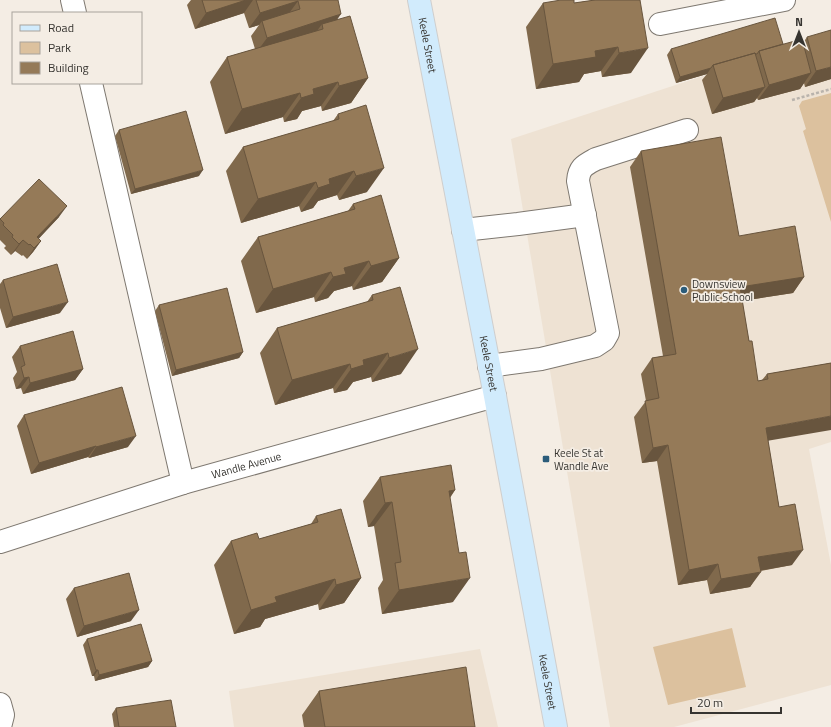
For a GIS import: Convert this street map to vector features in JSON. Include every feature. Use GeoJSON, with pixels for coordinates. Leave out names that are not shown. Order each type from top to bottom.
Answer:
{"type":"FeatureCollection","features":[{"type":"Feature","properties":{"kind":"main road","name":"Keele Street"},"geometry":{"type":"LineString","coordinates":[[419,0],[495,396],[556,727]]}},
{"type":"Feature","properties":{"kind":"street"},"geometry":{"type":"LineString","coordinates":[[72,0],[75,12]]}},
{"type":"Feature","properties":{"kind":"street"},"geometry":{"type":"LineString","coordinates":[[660,24],[784,0]]}},
{"type":"Feature","properties":{"kind":"street"},"geometry":{"type":"LineString","coordinates":[[91,84],[183,483]]}},
{"type":"Feature","properties":{"kind":"street"},"geometry":{"type":"LineString","coordinates":[[489,366],[541,359],[595,346],[604,340],[608,333],[578,181],[578,173],[585,165],[596,159],[687,130]]}},
{"type":"Feature","properties":{"kind":"street"},"geometry":{"type":"LineString","coordinates":[[463,230],[585,215]]}},
{"type":"Feature","properties":{"kind":"street","name":"Wandle Avenue"},"geometry":{"type":"LineString","coordinates":[[0,542],[183,483],[495,396]]}},
{"type":"Feature","properties":{"kind":"street"},"geometry":{"type":"LineString","coordinates":[[0,704],[3,716],[0,727]]}},
{"type":"Feature","properties":{"kind":"path"},"geometry":{"type":"LineString","coordinates":[[792,100],[831,89]]}},
{"type":"Feature","properties":{"kind":"shaded area","name":"Downsview Public School"},"geometry":{"type":"Polygon","coordinates":[[[831,34],[831,442],[809,449],[831,565],[831,685],[674,727],[610,727],[511,139],[831,34]]]}},
{"type":"Feature","properties":{"kind":"shaded area"},"geometry":{"type":"Polygon","coordinates":[[[480,649],[498,727],[234,727],[229,691],[480,649]]]}},
{"type":"Feature","properties":{"kind":"green space"},"geometry":{"type":"Polygon","coordinates":[[[831,93],[831,222],[803,131],[806,129],[799,106],[802,101],[831,93]]]}},
{"type":"Feature","properties":{"kind":"green space"},"geometry":{"type":"Polygon","coordinates":[[[732,628],[746,687],[668,705],[653,647],[732,628]]]}},
{"type":"Feature","properties":{"kind":"building"},"geometry":{"type":"Polygon","coordinates":[[[202,0],[246,0],[206,13],[202,0]]]}},
{"type":"Feature","properties":{"kind":"building"},"geometry":{"type":"Polygon","coordinates":[[[256,0],[338,0],[341,14],[267,38],[262,21],[300,9],[298,1],[260,13],[256,0]]]}},
{"type":"Feature","properties":{"kind":"building"},"geometry":{"type":"Polygon","coordinates":[[[561,0],[574,0],[574,3],[595,0],[640,0],[648,48],[619,53],[618,47],[595,51],[596,57],[553,64],[543,3],[561,0]]]}},
{"type":"Feature","properties":{"kind":"building"},"geometry":{"type":"Polygon","coordinates":[[[350,16],[368,78],[339,86],[338,82],[313,89],[314,94],[301,98],[300,93],[242,109],[227,57],[323,29],[322,24],[350,16]]]}},
{"type":"Feature","properties":{"kind":"building"},"geometry":{"type":"Polygon","coordinates":[[[775,18],[783,44],[759,51],[757,54],[755,53],[713,65],[711,68],[680,77],[671,49],[775,18]]]}},
{"type":"Feature","properties":{"kind":"building"},"geometry":{"type":"Polygon","coordinates":[[[831,30],[831,67],[816,71],[807,37],[831,30]]]}},
{"type":"Feature","properties":{"kind":"building"},"geometry":{"type":"Polygon","coordinates":[[[802,39],[811,73],[769,85],[759,51],[802,39]]]}},
{"type":"Feature","properties":{"kind":"building"},"geometry":{"type":"Polygon","coordinates":[[[755,53],[765,87],[723,98],[713,65],[755,53]]]}},
{"type":"Feature","properties":{"kind":"building"},"geometry":{"type":"Polygon","coordinates":[[[366,105],[384,168],[356,176],[354,171],[329,179],[330,184],[318,188],[316,182],[258,199],[243,147],[339,119],[338,114],[366,105]]]}},
{"type":"Feature","properties":{"kind":"building"},"geometry":{"type":"Polygon","coordinates":[[[186,111],[203,170],[135,189],[119,130],[186,111]]]}},
{"type":"Feature","properties":{"kind":"building"},"geometry":{"type":"Polygon","coordinates":[[[721,137],[739,236],[795,226],[804,277],[740,287],[749,341],[752,341],[758,381],[768,379],[767,374],[831,363],[831,416],[766,428],[779,507],[795,504],[803,550],[758,557],[761,572],[721,579],[718,564],[689,570],[668,445],[653,448],[645,401],[659,398],[652,358],[676,354],[641,151],[721,137]]]}},
{"type":"Feature","properties":{"kind":"building"},"geometry":{"type":"Polygon","coordinates":[[[39,179],[67,206],[37,237],[41,241],[34,248],[23,240],[19,244],[12,237],[13,235],[3,225],[4,223],[0,219],[39,179]]]}},
{"type":"Feature","properties":{"kind":"building"},"geometry":{"type":"Polygon","coordinates":[[[381,195],[399,258],[371,266],[369,261],[344,268],[346,274],[333,277],[331,272],[273,289],[258,237],[355,209],[353,204],[381,195]]]}},
{"type":"Feature","properties":{"kind":"building"},"geometry":{"type":"Polygon","coordinates":[[[57,264],[68,302],[13,317],[3,280],[57,264]]]}},
{"type":"Feature","properties":{"kind":"building"},"geometry":{"type":"Polygon","coordinates":[[[400,287],[418,349],[389,358],[388,353],[363,360],[364,365],[351,369],[350,364],[292,380],[277,328],[373,300],[372,295],[400,287]]]}},
{"type":"Feature","properties":{"kind":"building"},"geometry":{"type":"Polygon","coordinates":[[[227,288],[243,352],[176,370],[159,305],[227,288]]]}},
{"type":"Feature","properties":{"kind":"building"},"geometry":{"type":"Polygon","coordinates":[[[73,331],[83,369],[30,383],[29,377],[24,378],[21,367],[25,365],[20,346],[73,331]]]}},
{"type":"Feature","properties":{"kind":"building"},"geometry":{"type":"Polygon","coordinates":[[[122,387],[136,436],[39,463],[24,415],[122,387]]]}},
{"type":"Feature","properties":{"kind":"building"},"geometry":{"type":"Polygon","coordinates":[[[451,465],[455,490],[449,491],[459,553],[466,552],[470,578],[399,590],[395,563],[401,562],[392,502],[385,503],[380,477],[451,465]]]}},
{"type":"Feature","properties":{"kind":"building"},"geometry":{"type":"Polygon","coordinates":[[[341,509],[361,578],[336,585],[335,579],[275,597],[277,602],[251,610],[231,541],[257,533],[259,539],[318,522],[316,516],[341,509]]]}},
{"type":"Feature","properties":{"kind":"building"},"geometry":{"type":"Polygon","coordinates":[[[129,573],[139,610],[84,626],[74,588],[129,573]]]}},
{"type":"Feature","properties":{"kind":"building"},"geometry":{"type":"Polygon","coordinates":[[[141,624],[152,661],[99,675],[98,670],[96,670],[87,639],[141,624]]]}},
{"type":"Feature","properties":{"kind":"building"},"geometry":{"type":"Polygon","coordinates":[[[466,667],[475,727],[325,727],[319,691],[466,667]]]}},
{"type":"Feature","properties":{"kind":"building"},"geometry":{"type":"Polygon","coordinates":[[[171,700],[176,727],[119,727],[116,708],[171,700]]]}},
{"type":"Feature","properties":{"kind":"place","name":"Downsview Public School"},"geometry":{"type":"Point","coordinates":[684,290]}},
{"type":"Feature","properties":{"kind":"place","name":"Keele St at Wandle Ave"},"geometry":{"type":"Point","coordinates":[546,459]}}]}
